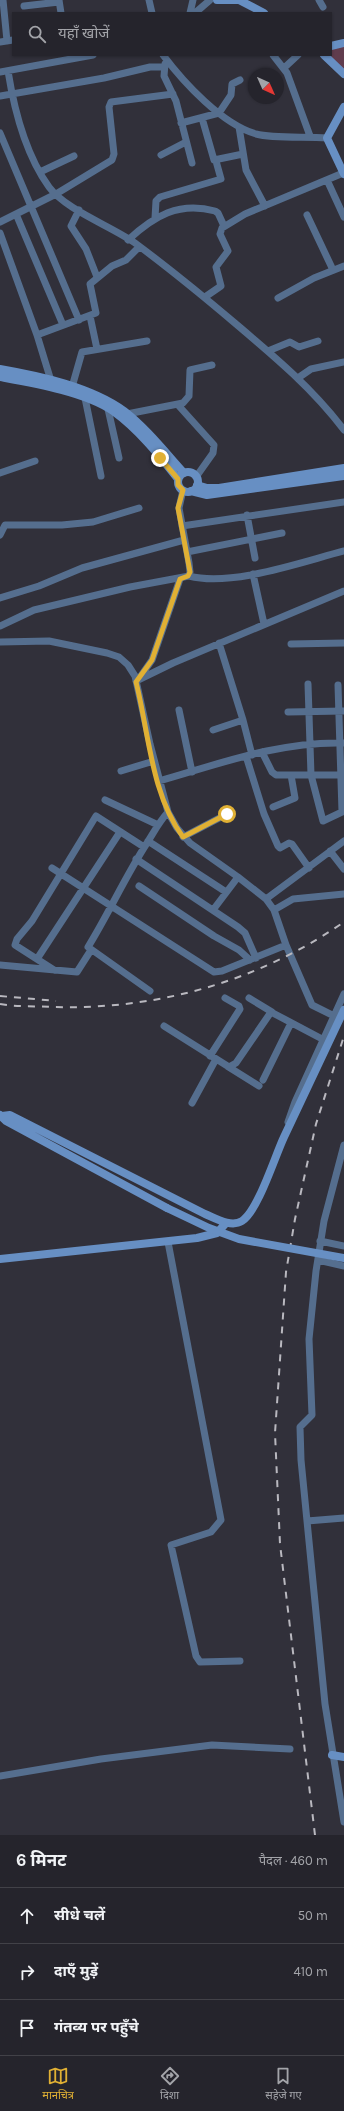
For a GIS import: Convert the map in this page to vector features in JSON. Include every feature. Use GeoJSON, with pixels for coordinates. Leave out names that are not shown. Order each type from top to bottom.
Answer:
{"type":"FeatureCollection","features":[{"type":"Feature","properties":{"kind":"street"},"geometry":{"type":"LineString","coordinates":[[3,0],[3,30],[7,41]]}},
{"type":"Feature","properties":{"kind":"street"},"geometry":{"type":"LineString","coordinates":[[150,0],[152,12]]}},
{"type":"Feature","properties":{"kind":"street"},"geometry":{"type":"LineString","coordinates":[[190,12],[193,0]]}},
{"type":"Feature","properties":{"kind":"street"},"geometry":{"type":"LineString","coordinates":[[195,12],[210,0]]}},
{"type":"Feature","properties":{"kind":"street"},"geometry":{"type":"LineString","coordinates":[[217,0],[240,0],[262,12]]}},
{"type":"Feature","properties":{"kind":"street"},"geometry":{"type":"LineString","coordinates":[[319,0],[323,7]]}},
{"type":"Feature","properties":{"kind":"street"},"geometry":{"type":"LineString","coordinates":[[24,6],[59,1],[61,12]]}},
{"type":"Feature","properties":{"kind":"street"},"geometry":{"type":"LineString","coordinates":[[332,46],[344,43]]}},
{"type":"Feature","properties":{"kind":"street"},"geometry":{"type":"LineString","coordinates":[[0,72],[85,56]]}},
{"type":"Feature","properties":{"kind":"street"},"geometry":{"type":"LineString","coordinates":[[274,56],[284,68],[310,136]]}},
{"type":"Feature","properties":{"kind":"street"},"geometry":{"type":"LineString","coordinates":[[284,68],[297,56]]}},
{"type":"Feature","properties":{"kind":"street"},"geometry":{"type":"LineString","coordinates":[[325,56],[344,74]]}},
{"type":"Feature","properties":{"kind":"street"},"geometry":{"type":"LineString","coordinates":[[165,61],[164,76],[173,94],[192,163]]}},
{"type":"Feature","properties":{"kind":"street"},"geometry":{"type":"LineString","coordinates":[[0,96],[104,78],[150,67],[165,61]]}},
{"type":"Feature","properties":{"kind":"street"},"geometry":{"type":"LineString","coordinates":[[165,61],[202,99],[240,127],[257,134],[327,138]]}},
{"type":"Feature","properties":{"kind":"street"},"geometry":{"type":"LineString","coordinates":[[8,71],[12,95],[23,132],[40,172],[50,188],[67,204],[139,247],[205,297],[298,378],[319,399],[344,430]]}},
{"type":"Feature","properties":{"kind":"street"},"geometry":{"type":"LineString","coordinates":[[181,123],[219,113],[231,95],[232,84],[240,80]]}},
{"type":"Feature","properties":{"kind":"street"},"geometry":{"type":"LineString","coordinates":[[0,222],[56,194],[113,158],[109,106],[111,102],[173,94]]}},
{"type":"Feature","properties":{"kind":"street"},"geometry":{"type":"LineString","coordinates":[[327,138],[344,107]]}},
{"type":"Feature","properties":{"kind":"street"},"geometry":{"type":"LineString","coordinates":[[155,218],[156,201],[160,197],[221,178],[216,161],[213,159],[202,118]]}},
{"type":"Feature","properties":{"kind":"street"},"geometry":{"type":"LineString","coordinates":[[240,127],[243,154],[248,176],[265,206]]}},
{"type":"Feature","properties":{"kind":"street"},"geometry":{"type":"LineString","coordinates":[[0,134],[32,206],[79,320]]}},
{"type":"Feature","properties":{"kind":"street"},"geometry":{"type":"LineString","coordinates":[[205,297],[221,286],[216,267],[228,250],[220,234],[220,230],[224,226],[265,206],[344,174],[327,138]]}},
{"type":"Feature","properties":{"kind":"street"},"geometry":{"type":"LineString","coordinates":[[161,155],[186,142]]}},
{"type":"Feature","properties":{"kind":"street"},"geometry":{"type":"LineString","coordinates":[[216,161],[243,154]]}},
{"type":"Feature","properties":{"kind":"street"},"geometry":{"type":"LineString","coordinates":[[40,172],[74,156]]}},
{"type":"Feature","properties":{"kind":"street"},"geometry":{"type":"LineString","coordinates":[[327,180],[342,208],[344,218]]}},
{"type":"Feature","properties":{"kind":"street"},"geometry":{"type":"LineString","coordinates":[[128,240],[155,218],[177,208],[193,207],[217,212],[224,226]]}},
{"type":"Feature","properties":{"kind":"street"},"geometry":{"type":"LineString","coordinates":[[79,210],[71,226],[86,249],[97,277]]}},
{"type":"Feature","properties":{"kind":"street"},"geometry":{"type":"LineString","coordinates":[[16,214],[62,326]]}},
{"type":"Feature","properties":{"kind":"street"},"geometry":{"type":"LineString","coordinates":[[307,215],[333,270]]}},
{"type":"Feature","properties":{"kind":"street"},"geometry":{"type":"LineString","coordinates":[[0,233],[37,335],[52,385]]}},
{"type":"Feature","properties":{"kind":"street"},"geometry":{"type":"LineString","coordinates":[[37,335],[90,316],[97,311],[89,285],[112,266],[126,260],[139,247]]}},
{"type":"Feature","properties":{"kind":"street"},"geometry":{"type":"LineString","coordinates":[[278,298],[344,266]]}},
{"type":"Feature","properties":{"kind":"street"},"geometry":{"type":"LineString","coordinates":[[90,316],[97,348]]}},
{"type":"Feature","properties":{"kind":"street"},"geometry":{"type":"LineString","coordinates":[[72,387],[82,352],[97,348],[147,341]]}},
{"type":"Feature","properties":{"kind":"street"},"geometry":{"type":"LineString","coordinates":[[268,351],[290,342],[299,347],[318,341]]}},
{"type":"Feature","properties":{"kind":"street"},"geometry":{"type":"LineString","coordinates":[[298,378],[311,369],[342,361]]}},
{"type":"Feature","properties":{"kind":"street"},"geometry":{"type":"LineString","coordinates":[[127,414],[178,405],[188,399],[190,370],[212,365]]}},
{"type":"Feature","properties":{"kind":"street"},"geometry":{"type":"LineString","coordinates":[[0,369],[52,385],[108,409],[131,427],[181,476]]}},
{"type":"Feature","properties":{"kind":"street"},"geometry":{"type":"LineString","coordinates":[[0,377],[72,387],[112,403],[127,414],[181,476]]}},
{"type":"Feature","properties":{"kind":"street"},"geometry":{"type":"LineString","coordinates":[[85,398],[101,476]]}},
{"type":"Feature","properties":{"kind":"street"},"geometry":{"type":"LineString","coordinates":[[178,405],[214,445],[213,453],[178,508],[190,572],[188,576]]}},
{"type":"Feature","properties":{"kind":"street"},"geometry":{"type":"LineString","coordinates":[[108,409],[119,458]]}},
{"type":"Feature","properties":{"kind":"street"},"geometry":{"type":"LineString","coordinates":[[0,473],[35,462]]}},
{"type":"Feature","properties":{"kind":"street"},"geometry":{"type":"LineString","coordinates":[[181,476],[178,485],[219,488],[344,468]]}},
{"type":"Feature","properties":{"kind":"street"},"geometry":{"type":"LineString","coordinates":[[181,476],[192,473],[192,486]]}},
{"type":"Feature","properties":{"kind":"street"},"geometry":{"type":"LineString","coordinates":[[192,486],[207,495],[344,476]]}},
{"type":"Feature","properties":{"kind":"street"},"geometry":{"type":"LineString","coordinates":[[182,526],[247,515],[344,502]]}},
{"type":"Feature","properties":{"kind":"street"},"geometry":{"type":"LineString","coordinates":[[0,535],[5,525],[62,525],[93,522],[139,508]]}},
{"type":"Feature","properties":{"kind":"street"},"geometry":{"type":"LineString","coordinates":[[247,515],[250,540],[255,558]]}},
{"type":"Feature","properties":{"kind":"street"},"geometry":{"type":"LineString","coordinates":[[187,552],[282,533]]}},
{"type":"Feature","properties":{"kind":"street"},"geometry":{"type":"LineString","coordinates":[[0,598],[39,586],[82,568],[184,540]]}},
{"type":"Feature","properties":{"kind":"street"},"geometry":{"type":"LineString","coordinates":[[0,626],[34,610],[130,587],[180,579],[188,576],[209,579],[253,574],[344,551]]}},
{"type":"Feature","properties":{"kind":"street"},"geometry":{"type":"LineString","coordinates":[[253,574],[264,624]]}},
{"type":"Feature","properties":{"kind":"street"},"geometry":{"type":"LineString","coordinates":[[136,682],[152,660],[180,579]]}},
{"type":"Feature","properties":{"kind":"street"},"geometry":{"type":"LineString","coordinates":[[136,682],[219,643],[344,590]]}},
{"type":"Feature","properties":{"kind":"street"},"geometry":{"type":"LineString","coordinates":[[0,642],[49,641],[107,653],[119,657],[128,665],[136,682],[158,781],[168,812],[183,837],[204,854],[238,876],[266,899],[274,910],[286,946],[312,1005],[334,1016]]}},
{"type":"Feature","properties":{"kind":"street"},"geometry":{"type":"LineString","coordinates":[[219,643],[243,720],[258,797],[278,846],[281,848],[291,843],[309,868]]}},
{"type":"Feature","properties":{"kind":"street"},"geometry":{"type":"LineString","coordinates":[[291,644],[344,643]]}},
{"type":"Feature","properties":{"kind":"street"},"geometry":{"type":"LineString","coordinates":[[308,684],[311,775],[323,821],[342,812],[342,710],[338,685]]}},
{"type":"Feature","properties":{"kind":"street"},"geometry":{"type":"LineString","coordinates":[[179,710],[192,772]]}},
{"type":"Feature","properties":{"kind":"street"},"geometry":{"type":"LineString","coordinates":[[288,712],[342,710]]}},
{"type":"Feature","properties":{"kind":"street"},"geometry":{"type":"LineString","coordinates":[[213,730],[243,720]]}},
{"type":"Feature","properties":{"kind":"street"},"geometry":{"type":"LineString","coordinates":[[158,781],[262,752],[311,743],[342,743]]}},
{"type":"Feature","properties":{"kind":"street"},"geometry":{"type":"LineString","coordinates":[[262,752],[274,774],[291,776],[342,775]]}},
{"type":"Feature","properties":{"kind":"street"},"geometry":{"type":"LineString","coordinates":[[121,771],[154,761]]}},
{"type":"Feature","properties":{"kind":"street"},"geometry":{"type":"LineString","coordinates":[[273,807],[295,798],[291,776]]}},
{"type":"Feature","properties":{"kind":"street"},"geometry":{"type":"LineString","coordinates":[[105,800],[156,824]]}},
{"type":"Feature","properties":{"kind":"street"},"geometry":{"type":"LineString","coordinates":[[150,991],[88,947],[111,907],[121,884],[148,841],[156,824],[168,812]]}},
{"type":"Feature","properties":{"kind":"street"},"geometry":{"type":"LineString","coordinates":[[183,837],[227,814]]}},
{"type":"Feature","properties":{"kind":"street"},"geometry":{"type":"LineString","coordinates":[[54,970],[15,945],[17,939],[32,921],[96,816],[144,847]]}},
{"type":"Feature","properties":{"kind":"street"},"geometry":{"type":"LineString","coordinates":[[36,959],[84,889],[120,832]]}},
{"type":"Feature","properties":{"kind":"street"},"geometry":{"type":"LineString","coordinates":[[266,899],[309,868],[344,840]]}},
{"type":"Feature","properties":{"kind":"street"},"geometry":{"type":"LineString","coordinates":[[148,841],[173,859],[226,892]]}},
{"type":"Feature","properties":{"kind":"street"},"geometry":{"type":"LineString","coordinates":[[330,851],[344,869]]}},
{"type":"Feature","properties":{"kind":"street"},"geometry":{"type":"LineString","coordinates":[[136,859],[245,933],[253,959]]}},
{"type":"Feature","properties":{"kind":"street"},"geometry":{"type":"LineString","coordinates":[[52,868],[214,972],[222,971],[286,946]]}},
{"type":"Feature","properties":{"kind":"street"},"geometry":{"type":"LineString","coordinates":[[213,910],[238,876]]}},
{"type":"Feature","properties":{"kind":"street"},"geometry":{"type":"LineString","coordinates":[[139,886],[214,936],[253,959]]}},
{"type":"Feature","properties":{"kind":"street"},"geometry":{"type":"LineString","coordinates":[[274,910],[293,899],[344,894]]}},
{"type":"Feature","properties":{"kind":"street"},"geometry":{"type":"LineString","coordinates":[[0,965],[77,972],[91,950]]}},
{"type":"Feature","properties":{"kind":"street"},"geometry":{"type":"LineString","coordinates":[[1,1115],[10,1115],[226,1223],[236,1224],[243,1221],[250,1213],[300,1104],[342,1007],[344,994]]}},
{"type":"Feature","properties":{"kind":"street"},"geometry":{"type":"LineString","coordinates":[[192,1103],[213,1057],[240,1009],[239,1006],[225,998]]}},
{"type":"Feature","properties":{"kind":"street"},"geometry":{"type":"LineString","coordinates":[[249,998],[324,1040]]}},
{"type":"Feature","properties":{"kind":"street"},"geometry":{"type":"LineString","coordinates":[[283,1139],[294,1102],[334,1016],[342,1007]]}},
{"type":"Feature","properties":{"kind":"street"},"geometry":{"type":"LineString","coordinates":[[226,1066],[233,1066],[268,1014],[272,1012]]}},
{"type":"Feature","properties":{"kind":"street"},"geometry":{"type":"LineString","coordinates":[[164,1026],[226,1066],[261,1083],[291,1022]]}},
{"type":"Feature","properties":{"kind":"street"},"geometry":{"type":"LineString","coordinates":[[1,1115],[6,1122],[167,1208],[209,1228],[240,1238],[344,1258]]}},
{"type":"Feature","properties":{"kind":"street"},"geometry":{"type":"LineString","coordinates":[[344,1145],[337,1168],[320,1241],[309,1339],[312,1415],[300,1427],[307,1521],[325,1704],[344,1822]]}},
{"type":"Feature","properties":{"kind":"street"},"geometry":{"type":"LineString","coordinates":[[0,1259],[168,1242],[211,1235],[217,1233],[226,1223]]}},
{"type":"Feature","properties":{"kind":"street"},"geometry":{"type":"LineString","coordinates":[[320,1241],[344,1246]]}},
{"type":"Feature","properties":{"kind":"street"},"geometry":{"type":"LineString","coordinates":[[168,1242],[221,1520],[211,1532],[171,1545],[196,1656],[200,1662],[240,1661]]}},
{"type":"Feature","properties":{"kind":"street"},"geometry":{"type":"LineString","coordinates":[[318,1260],[344,1266]]}},
{"type":"Feature","properties":{"kind":"street"},"geometry":{"type":"LineString","coordinates":[[307,1521],[344,1518]]}},
{"type":"Feature","properties":{"kind":"street"},"geometry":{"type":"LineString","coordinates":[[0,1776],[101,1759],[212,1745],[290,1749]]}},
{"type":"Feature","properties":{"kind":"street"},"geometry":{"type":"LineString","coordinates":[[332,1755],[344,1757]]}},
{"type":"Feature","properties":{"kind":"shaded area"},"geometry":{"type":"Polygon","coordinates":[[[344,45],[344,70],[326,56],[332,56],[332,48],[344,45]]]}},
{"type":"Feature","properties":{"kind":"railway"},"geometry":{"type":"LineString","coordinates":[[0,1004],[13,1006],[91,1007],[168,997],[205,988],[241,976],[276,961],[311,943],[344,922]]}},
{"type":"Feature","properties":{"kind":"railway"},"geometry":{"type":"LineString","coordinates":[[0,996],[56,1001]]}},
{"type":"Feature","properties":{"kind":"railway"},"geometry":{"type":"LineString","coordinates":[[315,1835],[280,1544],[275,1433],[286,1272],[295,1219],[316,1124],[344,1036]]}},
{"type":"Feature","properties":{"kind":"route"},"geometry":{"type":"LineString","coordinates":[[160,458],[178,479],[178,485],[183,490],[178,508],[190,572],[188,576],[180,579],[152,660],[136,682],[158,781],[168,812],[183,837],[227,814]]}}]}
